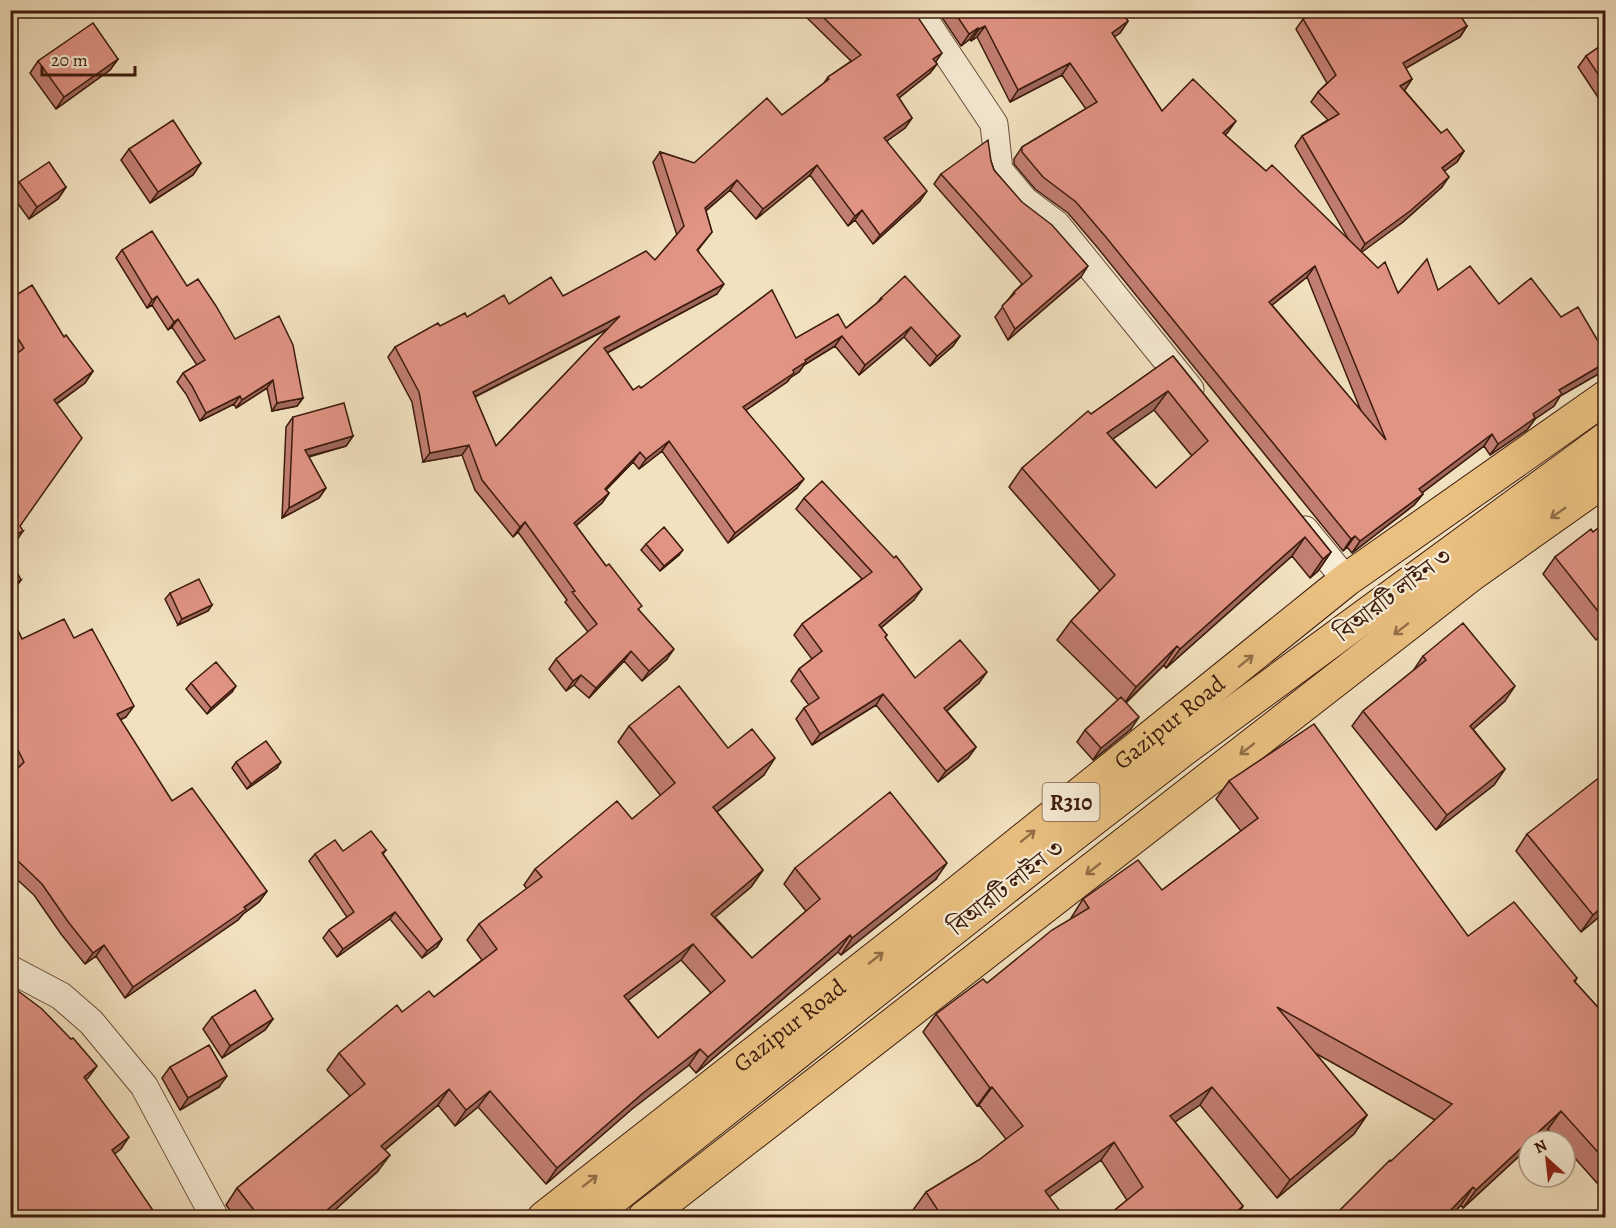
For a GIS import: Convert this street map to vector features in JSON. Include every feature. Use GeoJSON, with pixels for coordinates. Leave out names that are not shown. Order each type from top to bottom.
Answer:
{"type":"FeatureCollection","features":[{"type":"Feature","properties":{"kind":"main road","name":"Gazipur Road"},"geometry":{"type":"LineString","coordinates":[[544,1218],[910,931],[1346,580],[1605,397]]}},
{"type":"Feature","properties":{"kind":"main road","name":"বিআরটি লাইন ৩"},"geometry":{"type":"LineString","coordinates":[[588,1218],[1184,749],[1605,439]]}},
{"type":"Feature","properties":{"kind":"main road","name":"R310"},"geometry":{"type":"LineString","coordinates":[[644,1218],[1462,581],[1605,479]]}},
{"type":"Feature","properties":{"kind":"street"},"geometry":{"type":"LineString","coordinates":[[918,10],[994,124],[999,170],[1024,200],[1056,224],[1203,405]]}},
{"type":"Feature","properties":{"kind":"street"},"geometry":{"type":"LineString","coordinates":[[1286,507],[1346,580]]}},
{"type":"Feature","properties":{"kind":"street"},"geometry":{"type":"LineString","coordinates":[[10,969],[62,996],[91,1022],[144,1086],[215,1218]]}},
{"type":"Feature","properties":{"kind":"building"},"geometry":{"type":"Polygon","coordinates":[[[816,10],[913,10],[942,53],[933,59],[937,64],[897,95],[912,118],[884,138],[927,191],[880,235],[862,210],[855,216],[817,165],[763,209],[737,180],[705,208],[712,232],[697,250],[724,284],[604,348],[633,390],[639,386],[641,388],[772,290],[796,338],[838,314],[846,328],[882,299],[905,276],[960,336],[937,356],[911,327],[865,365],[842,336],[805,360],[806,362],[793,370],[794,373],[743,407],[804,479],[735,533],[669,441],[646,459],[640,452],[605,489],[609,493],[574,523],[606,566],[609,564],[642,606],[638,609],[674,649],[649,671],[631,651],[596,688],[581,675],[573,681],[556,659],[597,624],[572,592],[575,591],[525,522],[520,527],[482,480],[469,445],[430,453],[419,392],[395,347],[438,323],[440,326],[465,313],[467,317],[504,295],[509,304],[551,277],[563,296],[646,251],[655,260],[684,226],[660,152],[694,163],[767,98],[782,115],[829,79],[828,77],[861,55],[816,10]],[[620,316],[473,392],[496,446],[620,316]]]}},
{"type":"Feature","properties":{"kind":"building"},"geometry":{"type":"Polygon","coordinates":[[[953,10],[1120,10],[1128,21],[1112,33],[1162,111],[1193,79],[1236,121],[1223,133],[1266,171],[1272,165],[1378,268],[1385,262],[1398,293],[1427,259],[1438,290],[1470,266],[1499,304],[1531,278],[1561,317],[1578,307],[1605,353],[1605,363],[1559,390],[1562,394],[1533,414],[1535,418],[1498,444],[1492,434],[1419,489],[1423,494],[1360,541],[1355,536],[1351,539],[1105,236],[1076,202],[1043,177],[1022,152],[1022,147],[1097,102],[1070,63],[1018,90],[985,26],[969,34],[953,10]],[[1315,266],[1269,302],[1386,440],[1315,266]]]}},
{"type":"Feature","properties":{"kind":"building"},"geometry":{"type":"Polygon","coordinates":[[[1318,10],[1457,10],[1467,26],[1403,63],[1412,79],[1400,86],[1441,133],[1447,129],[1464,151],[1442,168],[1449,177],[1410,211],[1365,244],[1302,136],[1339,114],[1318,92],[1336,75],[1303,19],[1318,10]]]}},
{"type":"Feature","properties":{"kind":"building"},"geometry":{"type":"Polygon","coordinates":[[[93,23],[118,59],[64,97],[38,61],[93,23]]]}},
{"type":"Feature","properties":{"kind":"building"},"geometry":{"type":"Polygon","coordinates":[[[1605,43],[1605,85],[1586,56],[1605,43]]]}},
{"type":"Feature","properties":{"kind":"building"},"geometry":{"type":"Polygon","coordinates":[[[173,120],[201,163],[158,192],[129,149],[173,120]]]}},
{"type":"Feature","properties":{"kind":"building"},"geometry":{"type":"Polygon","coordinates":[[[988,140],[994,170],[1022,202],[1052,225],[1088,266],[1015,329],[1002,306],[1032,276],[941,174],[988,140]]]}},
{"type":"Feature","properties":{"kind":"building"},"geometry":{"type":"Polygon","coordinates":[[[49,162],[66,187],[37,207],[19,182],[49,162]]]}},
{"type":"Feature","properties":{"kind":"building"},"geometry":{"type":"Polygon","coordinates":[[[152,231],[187,286],[198,279],[235,339],[279,316],[293,345],[303,398],[277,403],[273,380],[242,400],[240,396],[206,413],[183,373],[205,360],[178,319],[174,322],[157,296],[152,300],[122,250],[152,231]]]}},
{"type":"Feature","properties":{"kind":"building"},"geometry":{"type":"Polygon","coordinates":[[[32,285],[64,337],[66,335],[93,371],[54,400],[82,438],[20,526],[23,531],[10,537],[10,359],[24,348],[10,326],[10,299],[32,285]]]}},
{"type":"Feature","properties":{"kind":"building"},"geometry":{"type":"Polygon","coordinates":[[[1173,356],[1331,552],[1323,559],[1305,537],[1180,649],[1177,646],[1136,687],[1071,621],[1115,575],[1022,468],[1088,411],[1091,414],[1173,356]],[[1168,391],[1107,433],[1156,488],[1208,441],[1168,391]]]}},
{"type":"Feature","properties":{"kind":"building"},"geometry":{"type":"Polygon","coordinates":[[[344,403],[353,436],[305,450],[326,488],[289,508],[293,417],[344,403]]]}},
{"type":"Feature","properties":{"kind":"building"},"geometry":{"type":"Polygon","coordinates":[[[822,481],[894,558],[896,556],[922,589],[879,625],[915,678],[960,640],[987,672],[944,708],[976,747],[946,771],[883,694],[820,734],[804,708],[819,698],[799,669],[822,651],[802,624],[872,572],[804,498],[822,481]]]}},
{"type":"Feature","properties":{"kind":"building"},"geometry":{"type":"Polygon","coordinates":[[[1605,523],[1605,620],[1555,557],[1591,529],[1593,532],[1605,523]]]}},
{"type":"Feature","properties":{"kind":"building"},"geometry":{"type":"Polygon","coordinates":[[[664,527],[683,550],[664,566],[646,544],[664,527]]]}},
{"type":"Feature","properties":{"kind":"building"},"geometry":{"type":"Polygon","coordinates":[[[10,558],[21,580],[10,585],[10,558]]]}},
{"type":"Feature","properties":{"kind":"building"},"geometry":{"type":"Polygon","coordinates":[[[199,579],[212,605],[182,619],[170,593],[199,579]]]}},
{"type":"Feature","properties":{"kind":"building"},"geometry":{"type":"Polygon","coordinates":[[[10,614],[22,639],[64,619],[74,638],[92,629],[134,706],[117,714],[172,801],[192,788],[267,891],[244,907],[246,909],[133,987],[104,945],[93,953],[42,884],[17,860],[14,863],[10,860],[10,776],[24,762],[10,734],[10,614]]]}},
{"type":"Feature","properties":{"kind":"building"},"geometry":{"type":"Polygon","coordinates":[[[1463,623],[1515,686],[1470,726],[1505,769],[1447,815],[1363,711],[1426,660],[1423,656],[1463,623]]]}},
{"type":"Feature","properties":{"kind":"building"},"geometry":{"type":"Polygon","coordinates":[[[216,662],[236,686],[211,708],[191,683],[216,662]]]}},
{"type":"Feature","properties":{"kind":"building"},"geometry":{"type":"Polygon","coordinates":[[[679,686],[728,748],[752,729],[775,758],[713,807],[763,870],[711,914],[752,958],[820,899],[795,868],[890,792],[947,863],[852,938],[850,935],[708,1057],[700,1049],[643,1093],[557,1168],[490,1091],[466,1110],[449,1089],[381,1146],[390,1155],[318,1218],[260,1218],[237,1188],[365,1084],[339,1053],[397,1005],[402,1012],[429,991],[434,997],[497,949],[479,924],[542,877],[535,869],[617,801],[632,819],[675,783],[629,726],[679,686]],[[693,944],[624,996],[658,1038],[725,981],[693,944]]]}},
{"type":"Feature","properties":{"kind":"building"},"geometry":{"type":"Polygon","coordinates":[[[1121,697],[1139,717],[1101,748],[1085,730],[1121,697]]]}},
{"type":"Feature","properties":{"kind":"building"},"geometry":{"type":"Polygon","coordinates":[[[1314,724],[1468,936],[1514,902],[1577,978],[1574,981],[1605,1015],[1605,1160],[1561,1111],[1542,1129],[1517,1129],[1517,1152],[1476,1190],[1473,1187],[1443,1218],[1332,1218],[1390,1160],[1452,1104],[1277,1007],[1367,1115],[1290,1180],[1212,1087],[1170,1116],[1243,1206],[1229,1218],[1105,1218],[1143,1187],[1114,1142],[1045,1191],[1065,1218],[943,1218],[926,1192],[979,1160],[1023,1126],[992,1087],[990,1088],[936,1014],[983,979],[987,983],[1052,930],[1089,908],[1083,899],[1138,860],[1162,890],[1258,818],[1229,781],[1314,724]]]}},
{"type":"Feature","properties":{"kind":"building"},"geometry":{"type":"Polygon","coordinates":[[[266,741],[281,762],[251,784],[236,762],[266,741]]]}},
{"type":"Feature","properties":{"kind":"building"},"geometry":{"type":"Polygon","coordinates":[[[1605,773],[1605,904],[1593,915],[1527,834],[1605,773]]]}},
{"type":"Feature","properties":{"kind":"building"},"geometry":{"type":"Polygon","coordinates":[[[371,831],[386,850],[382,853],[442,939],[427,951],[395,912],[343,949],[329,930],[354,912],[315,854],[335,840],[343,851],[371,831]]]}},
{"type":"Feature","properties":{"kind":"building"},"geometry":{"type":"Polygon","coordinates":[[[10,985],[42,1009],[71,1039],[73,1038],[97,1066],[84,1077],[129,1137],[112,1150],[154,1212],[147,1216],[148,1218],[10,1218],[10,985]]]}},
{"type":"Feature","properties":{"kind":"building"},"geometry":{"type":"Polygon","coordinates":[[[255,990],[273,1019],[230,1046],[212,1017],[255,990]]]}},
{"type":"Feature","properties":{"kind":"building"},"geometry":{"type":"Polygon","coordinates":[[[209,1045],[227,1076],[188,1098],[170,1067],[209,1045]]]}}]}
